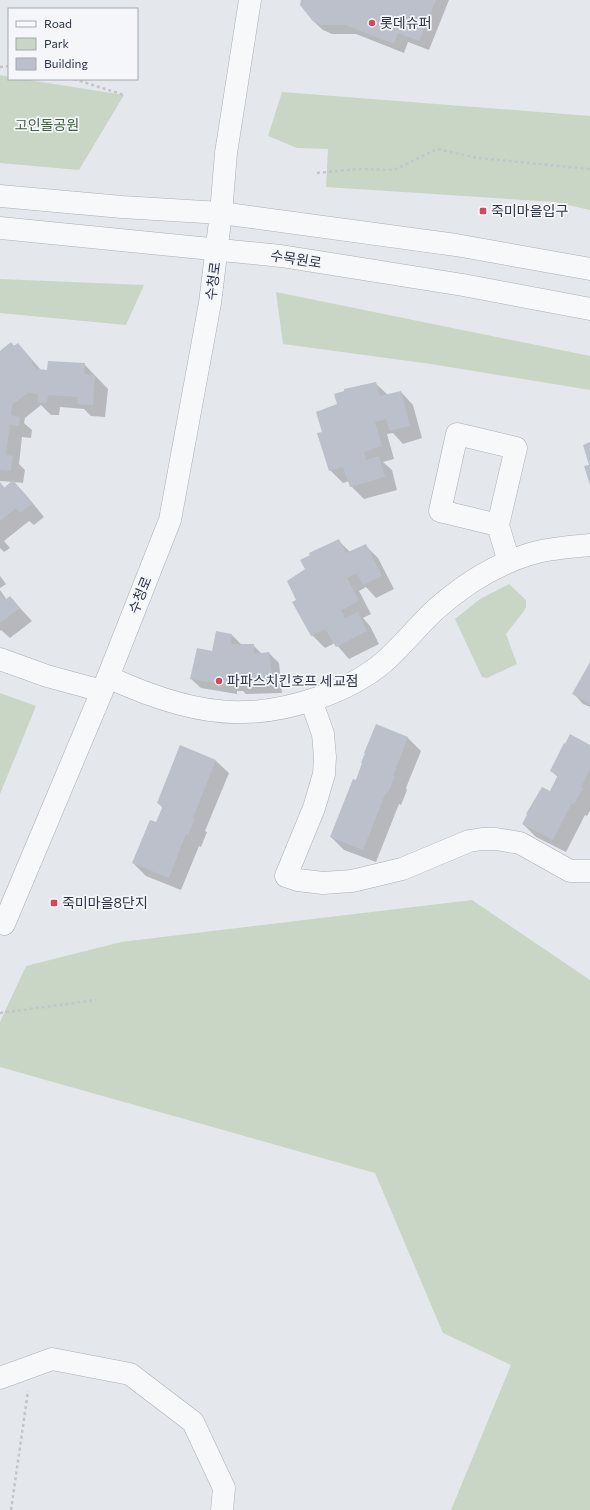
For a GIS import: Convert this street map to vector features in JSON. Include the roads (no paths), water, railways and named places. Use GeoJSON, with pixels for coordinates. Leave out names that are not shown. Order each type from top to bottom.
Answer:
{"type":"FeatureCollection","features":[{"type":"Feature","properties":{"kind":"street","name":"수청로"},"geometry":{"type":"LineString","coordinates":[[4,924],[105,684],[170,520],[210,303],[221,213],[226,152],[250,0]]}},
{"type":"Feature","properties":{"kind":"street"},"geometry":{"type":"LineString","coordinates":[[0,196],[122,207],[221,213],[456,245],[590,269]]}},
{"type":"Feature","properties":{"kind":"street","name":"수목원로"},"geometry":{"type":"LineString","coordinates":[[0,228],[281,256],[463,285],[590,308]]}},
{"type":"Feature","properties":{"kind":"street"},"geometry":{"type":"LineString","coordinates":[[498,524],[440,511],[457,434],[516,448],[498,524],[509,562]]}},
{"type":"Feature","properties":{"kind":"street"},"geometry":{"type":"LineString","coordinates":[[0,659],[47,676],[105,684],[212,710],[244,712],[269,710],[297,705],[352,684],[383,662],[434,611],[458,591],[490,570],[531,554],[590,545]]}},
{"type":"Feature","properties":{"kind":"street"},"geometry":{"type":"LineString","coordinates":[[311,700],[323,734],[325,757],[324,774],[314,808],[286,876],[298,880],[323,883],[352,881],[402,869],[469,842],[482,839],[496,839],[520,843],[570,871],[590,872]]}},
{"type":"Feature","properties":{"kind":"street"},"geometry":{"type":"LineString","coordinates":[[0,1378],[52,1359],[130,1374],[193,1422],[224,1488],[222,1510]]}},
{"type":"Feature","properties":{"kind":"place","name":"롯데슈퍼"},"geometry":{"type":"Point","coordinates":[372,23]}},
{"type":"Feature","properties":{"kind":"place","name":"죽미마을입구"},"geometry":{"type":"Point","coordinates":[483,211]}},
{"type":"Feature","properties":{"kind":"place","name":"파파스치킨호프 세교점"},"geometry":{"type":"Point","coordinates":[219,681]}},
{"type":"Feature","properties":{"kind":"place","name":"죽미마을8단지"},"geometry":{"type":"Point","coordinates":[54,903]}},
{"type":"Feature","properties":{"kind":"park label","name":"고인돌공원"},"geometry":{"type":"Point","coordinates":[47,125]}}]}
